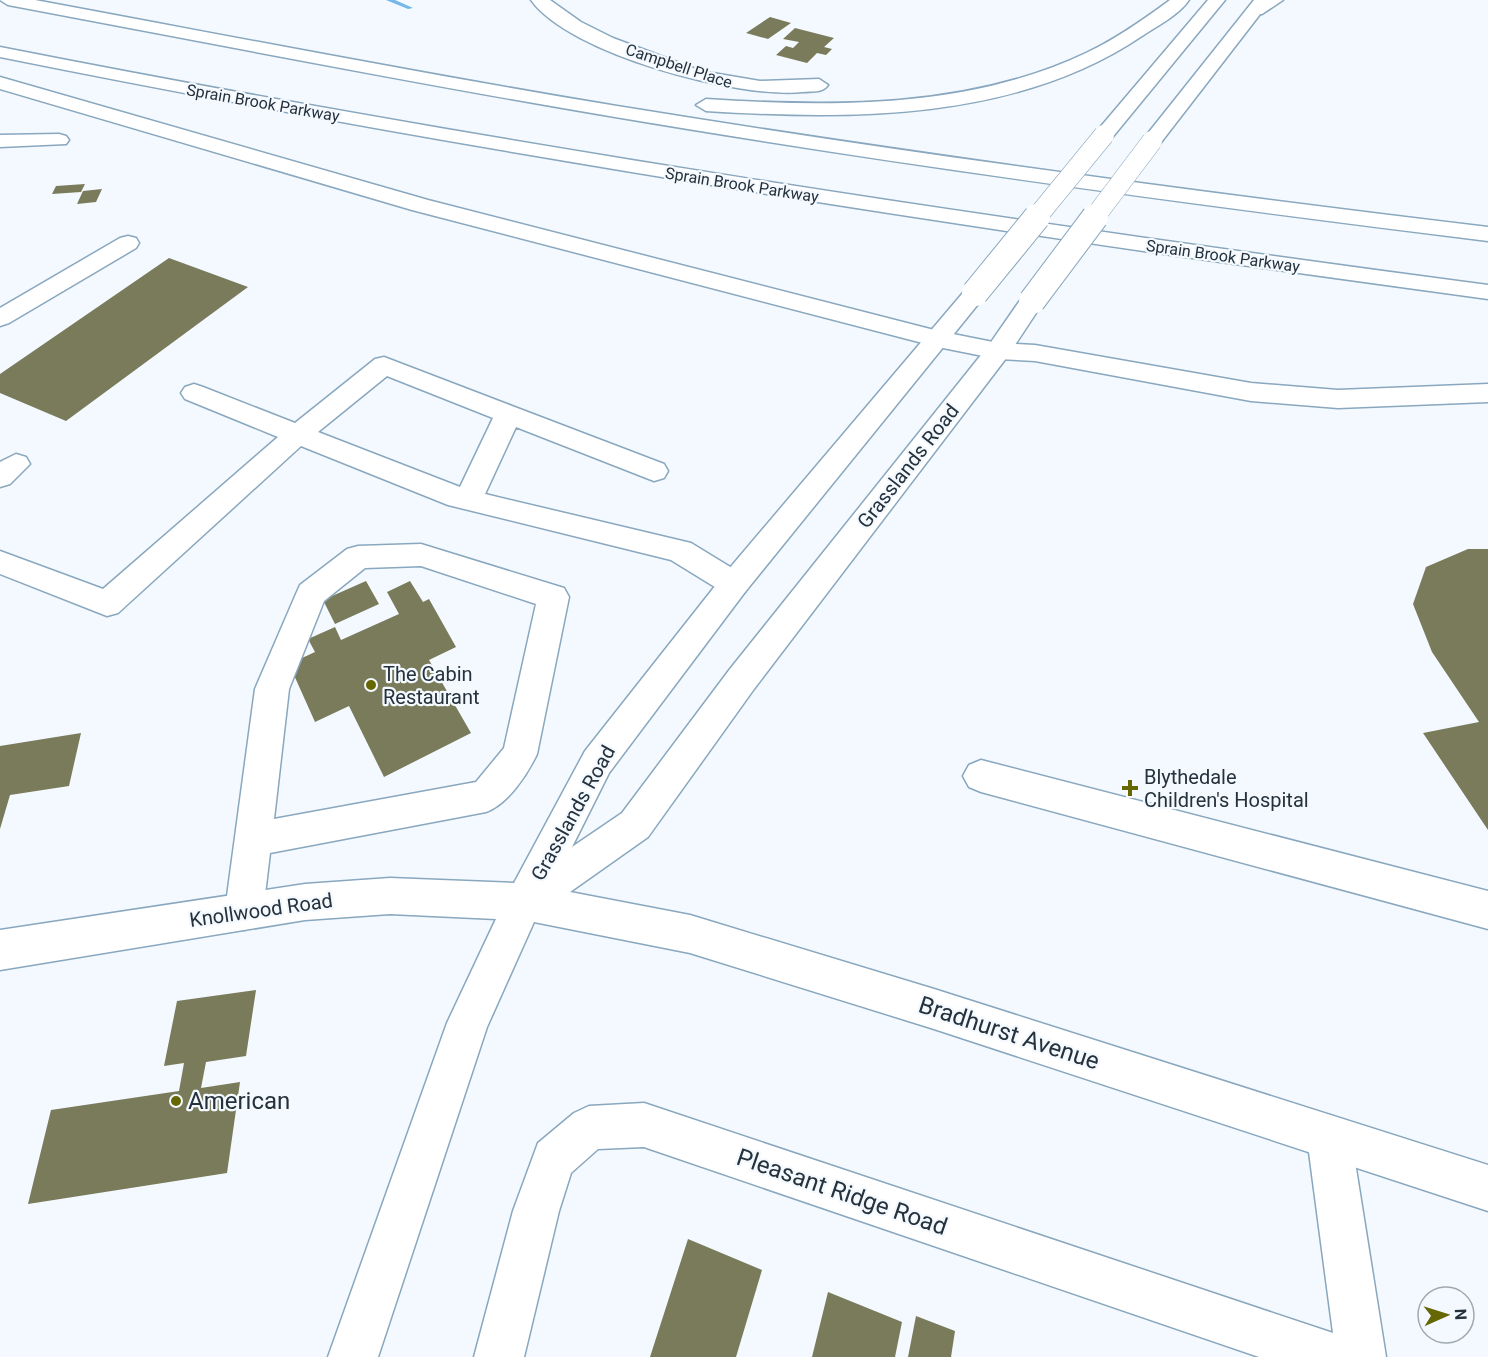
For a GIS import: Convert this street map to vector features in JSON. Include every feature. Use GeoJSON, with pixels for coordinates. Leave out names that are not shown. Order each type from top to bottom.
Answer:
{"type":"FeatureCollection","features":[{"type":"Feature","properties":{"kind":"main road"},"geometry":{"type":"LineString","coordinates":[[8,0],[491,90],[1114,188],[1488,234]]}},
{"type":"Feature","properties":{"kind":"main road","name":"Campbell Place"},"geometry":{"type":"LineString","coordinates":[[539,0],[579,29],[645,58],[730,84],[800,89],[819,85]]}},
{"type":"Feature","properties":{"kind":"main road"},"geometry":{"type":"LineString","coordinates":[[491,90],[780,110],[855,108],[930,102],[1015,85],[1079,64],[1135,34],[1181,0]]}},
{"type":"Feature","properties":{"kind":"main road","name":"Grasslands Road"},"geometry":{"type":"LineString","coordinates":[[353,1357],[468,1023],[524,902],[597,762],[734,584],[1217,0]]}},
{"type":"Feature","properties":{"kind":"main road"},"geometry":{"type":"LineString","coordinates":[[1259,5],[1275,0]]}},
{"type":"Feature","properties":{"kind":"main road","name":"Grasslands Road"},"geometry":{"type":"LineString","coordinates":[[524,902],[635,825],[756,661],[998,351],[1032,301],[1152,141],[1259,5]]}},
{"type":"Feature","properties":{"kind":"main road","name":"Sprain Brook Parkway"},"geometry":{"type":"LineString","coordinates":[[0,52],[303,111],[733,184],[1162,248],[1488,292]]}},
{"type":"Feature","properties":{"kind":"main road"},"geometry":{"type":"LineString","coordinates":[[0,83],[431,208],[938,339],[998,351],[1035,353],[1211,387],[1293,396],[1380,399],[1488,393]]}},
{"type":"Feature","properties":{"kind":"main road"},"geometry":{"type":"LineString","coordinates":[[0,141],[59,140]]}},
{"type":"Feature","properties":{"kind":"main road"},"geometry":{"type":"LineString","coordinates":[[1326,214],[1488,226]]}},
{"type":"Feature","properties":{"kind":"main road"},"geometry":{"type":"LineString","coordinates":[[0,318],[128,243]]}},
{"type":"Feature","properties":{"kind":"main road"},"geometry":{"type":"LineString","coordinates":[[0,562],[106,604],[297,435],[384,365],[654,471]]}},
{"type":"Feature","properties":{"kind":"main road"},"geometry":{"type":"LineString","coordinates":[[194,393],[468,500],[680,551],[734,584]]}},
{"type":"Feature","properties":{"kind":"main road"},"geometry":{"type":"LineString","coordinates":[[468,500],[508,414]]}},
{"type":"Feature","properties":{"kind":"main road"},"geometry":{"type":"LineString","coordinates":[[244,911],[251,840],[272,689],[311,594],[358,557],[421,555],[553,597],[520,754],[486,796],[251,840]]}},
{"type":"Feature","properties":{"kind":"main road"},"geometry":{"type":"LineString","coordinates":[[981,776],[1488,910]]}},
{"type":"Feature","properties":{"kind":"main road","name":"Knollwood Road"},"geometry":{"type":"LineString","coordinates":[[0,950],[305,902],[390,896],[524,902]]}},
{"type":"Feature","properties":{"kind":"main road","name":"Bradhurst Avenue"},"geometry":{"type":"LineString","coordinates":[[524,902],[690,934],[934,1009],[1488,1188]]}},
{"type":"Feature","properties":{"kind":"main road","name":"Pleasant Ridge Road"},"geometry":{"type":"LineString","coordinates":[[499,1357],[536,1211],[554,1159],[589,1128],[644,1125],[1331,1357]]}},
{"type":"Feature","properties":{"kind":"main road"},"geometry":{"type":"LineString","coordinates":[[1329,1137],[1361,1357]]}},
{"type":"Feature","properties":{"kind":"building"},"geometry":{"type":"Polygon","coordinates":[[[770,17],[791,23],[768,39],[746,33],[770,17]]]}},
{"type":"Feature","properties":{"kind":"building"},"geometry":{"type":"Polygon","coordinates":[[[795,28],[834,38],[824,47],[832,49],[826,55],[817,53],[807,63],[776,55],[786,46],[793,48],[799,42],[783,39],[795,28]]]}},
{"type":"Feature","properties":{"kind":"building"},"geometry":{"type":"Polygon","coordinates":[[[85,184],[81,192],[52,194],[56,186],[85,184]]]}},
{"type":"Feature","properties":{"kind":"building"},"geometry":{"type":"Polygon","coordinates":[[[102,189],[96,202],[77,204],[83,191],[102,189]]]}},
{"type":"Feature","properties":{"kind":"building"},"geometry":{"type":"Polygon","coordinates":[[[169,258],[248,287],[66,421],[0,393],[0,374],[169,258]]]}},
{"type":"Feature","properties":{"kind":"building"},"geometry":{"type":"Polygon","coordinates":[[[1468,549],[1488,549],[1488,830],[1423,733],[1479,722],[1432,652],[1413,604],[1426,567],[1468,549]]]}},
{"type":"Feature","properties":{"kind":"building"},"geometry":{"type":"Polygon","coordinates":[[[366,581],[379,604],[335,624],[323,600],[366,581]]]}},
{"type":"Feature","properties":{"kind":"building","name":"The Cabin Restaurant"},"geometry":{"type":"Polygon","coordinates":[[[410,581],[423,602],[429,599],[456,647],[429,660],[471,733],[384,777],[349,706],[315,722],[289,664],[315,652],[308,639],[335,627],[341,640],[399,614],[387,592],[410,581]]]}},
{"type":"Feature","properties":{"kind":"building"},"geometry":{"type":"Polygon","coordinates":[[[81,733],[69,786],[10,795],[0,829],[0,746],[81,733]]]}},
{"type":"Feature","properties":{"kind":"building","name":"American"},"geometry":{"type":"Polygon","coordinates":[[[256,990],[246,1056],[206,1062],[201,1088],[240,1082],[227,1173],[28,1204],[51,1110],[179,1091],[184,1063],[164,1066],[177,1001],[256,990]]]}},
{"type":"Feature","properties":{"kind":"building"},"geometry":{"type":"Polygon","coordinates":[[[688,1239],[762,1270],[736,1357],[650,1357],[688,1239]]]}},
{"type":"Feature","properties":{"kind":"building"},"geometry":{"type":"Polygon","coordinates":[[[828,1292],[902,1322],[895,1357],[812,1357],[828,1292]]]}},
{"type":"Feature","properties":{"kind":"building"},"geometry":{"type":"Polygon","coordinates":[[[916,1316],[955,1331],[951,1357],[908,1357],[916,1316]]]}},
{"type":"Feature","properties":{"kind":"waterway"},"geometry":{"type":"LineString","coordinates":[[389,0],[410,8]]}},
{"type":"Feature","properties":{"kind":"place","name":"The Cabin Restaurant"},"geometry":{"type":"Point","coordinates":[371,685]}},
{"type":"Feature","properties":{"kind":"place","name":"Blythedale Children's Hospital"},"geometry":{"type":"Point","coordinates":[1130,788]}},
{"type":"Feature","properties":{"kind":"place","name":"American"},"geometry":{"type":"Point","coordinates":[176,1101]}}]}
